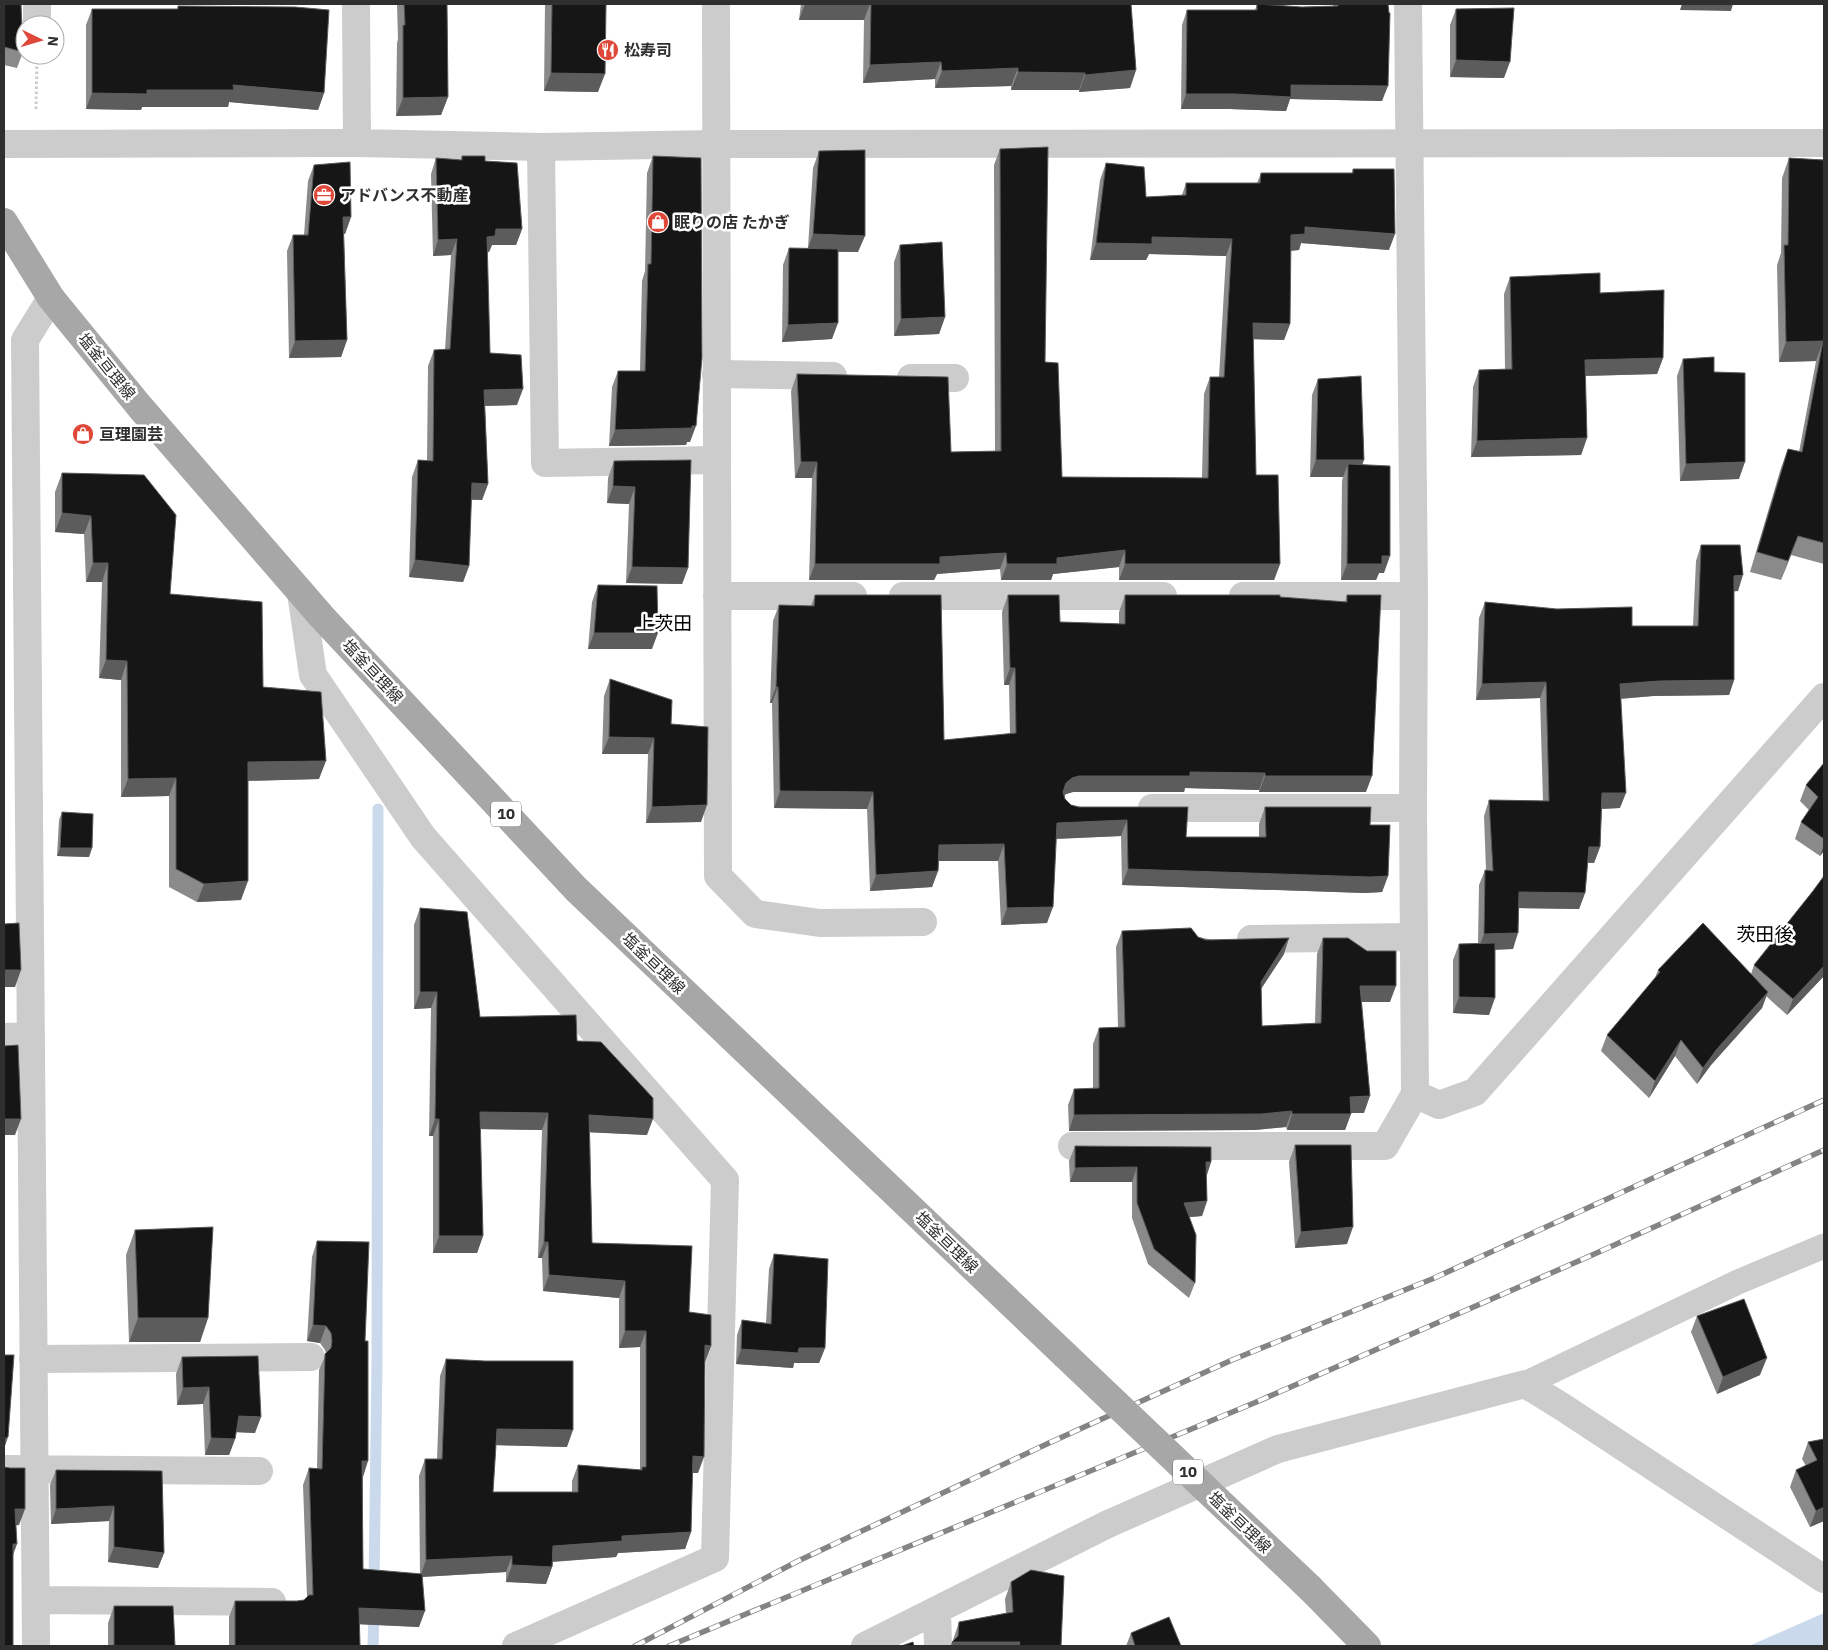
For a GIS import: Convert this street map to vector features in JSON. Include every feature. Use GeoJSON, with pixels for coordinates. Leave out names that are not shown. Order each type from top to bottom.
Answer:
{"type":"FeatureCollection","features":[{"type":"Feature","properties":{"kind":"main road","name":"塩釜亘理線"},"geometry":{"type":"LineString","coordinates":[[4,222],[51,298],[140,407],[301,593],[576,889],[1310,1588],[1367,1646]]}},
{"type":"Feature","properties":{"kind":"street"},"geometry":{"type":"LineString","coordinates":[[356,4],[357,143]]}},
{"type":"Feature","properties":{"kind":"street"},"geometry":{"type":"LineString","coordinates":[[716,4],[718,876],[755,914],[820,923],[923,922]]}},
{"type":"Feature","properties":{"kind":"street"},"geometry":{"type":"LineString","coordinates":[[1072,1146],[1384,1146],[1415,1094],[1414,596],[1408,4]]}},
{"type":"Feature","properties":{"kind":"street"},"geometry":{"type":"LineString","coordinates":[[4,144],[357,143],[541,147],[716,144],[1409,145],[1824,143]]}},
{"type":"Feature","properties":{"kind":"street"},"geometry":{"type":"LineString","coordinates":[[541,147],[545,463],[716,460]]}},
{"type":"Feature","properties":{"kind":"street"},"geometry":{"type":"LineString","coordinates":[[36,1646],[25,340],[51,298]]}},
{"type":"Feature","properties":{"kind":"street"},"geometry":{"type":"LineString","coordinates":[[716,374],[855,377]]}},
{"type":"Feature","properties":{"kind":"street"},"geometry":{"type":"LineString","coordinates":[[885,377],[954,378]]}},
{"type":"Feature","properties":{"kind":"street"},"geometry":{"type":"LineString","coordinates":[[301,593],[313,675],[423,837],[725,1180],[715,1558],[516,1646]]}},
{"type":"Feature","properties":{"kind":"street"},"geometry":{"type":"LineString","coordinates":[[717,596],[1185,596]]}},
{"type":"Feature","properties":{"kind":"street"},"geometry":{"type":"LineString","coordinates":[[1215,596],[1414,596]]}},
{"type":"Feature","properties":{"kind":"street"},"geometry":{"type":"LineString","coordinates":[[1415,1094],[1439,1105],[1475,1092],[1824,697]]}},
{"type":"Feature","properties":{"kind":"street"},"geometry":{"type":"LineString","coordinates":[[1131,808],[1413,808]]}},
{"type":"Feature","properties":{"kind":"street"},"geometry":{"type":"LineString","coordinates":[[1229,940],[1414,937]]}},
{"type":"Feature","properties":{"kind":"street"},"geometry":{"type":"LineString","coordinates":[[4,1037],[31,1036]]}},
{"type":"Feature","properties":{"kind":"street"},"geometry":{"type":"LineString","coordinates":[[865,1646],[1108,1524],[1278,1450],[1524,1384],[1738,1282],[1824,1246]]}},
{"type":"Feature","properties":{"kind":"street"},"geometry":{"type":"LineString","coordinates":[[33,1359],[311,1357]]}},
{"type":"Feature","properties":{"kind":"street"},"geometry":{"type":"LineString","coordinates":[[1524,1384],[1561,1406],[1823,1578]]}},
{"type":"Feature","properties":{"kind":"street"},"geometry":{"type":"LineString","coordinates":[[4,1468],[259,1471]]}},
{"type":"Feature","properties":{"kind":"street"},"geometry":{"type":"LineString","coordinates":[[36,1600],[291,1602]]}},
{"type":"Feature","properties":{"kind":"street"},"geometry":{"type":"LineString","coordinates":[[937,1610],[938,1646]]}},
{"type":"Feature","properties":{"kind":"path"},"geometry":{"type":"LineString","coordinates":[[36,144],[37,65]]}},
{"type":"Feature","properties":{"kind":"water"},"geometry":{"type":"Polygon","coordinates":[[[1824,1613],[1824,1646],[1749,1646],[1824,1613]]]}},
{"type":"Feature","properties":{"kind":"building"},"geometry":{"type":"Polygon","coordinates":[[[4,4],[21,4],[21,15],[15,15],[15,50],[4,47],[4,4]]]}},
{"type":"Feature","properties":{"kind":"building"},"geometry":{"type":"Polygon","coordinates":[[[404,4],[447,4],[448,97],[403,98],[404,4]]]}},
{"type":"Feature","properties":{"kind":"building"},"geometry":{"type":"Polygon","coordinates":[[[552,4],[606,4],[605,74],[551,73],[552,4]]]}},
{"type":"Feature","properties":{"kind":"building"},"geometry":{"type":"Polygon","coordinates":[[[871,4],[1131,4],[1136,70],[1085,75],[1085,73],[1018,72],[1018,68],[942,71],[941,62],[870,65],[871,4]]]}},
{"type":"Feature","properties":{"kind":"building"},"geometry":{"type":"Polygon","coordinates":[[[1257,4],[1302,7],[1338,6],[1338,4],[1388,4],[1390,13],[1388,86],[1291,85],[1291,97],[1186,94],[1187,10],[1257,10],[1257,4]]]}},
{"type":"Feature","properties":{"kind":"building"},"geometry":{"type":"Polygon","coordinates":[[[178,6],[295,7],[329,10],[324,93],[233,85],[234,90],[147,90],[147,94],[92,93],[92,9],[178,9],[178,6]]]}},
{"type":"Feature","properties":{"kind":"building"},"geometry":{"type":"Polygon","coordinates":[[[1514,8],[1510,62],[1456,60],[1456,9],[1514,8]]]}},
{"type":"Feature","properties":{"kind":"building"},"geometry":{"type":"Polygon","coordinates":[[[1048,147],[1045,362],[1058,363],[1062,477],[1208,478],[1210,377],[1224,377],[1232,239],[1152,237],[1152,244],[1096,243],[1106,163],[1144,167],[1146,197],[1186,195],[1186,183],[1260,183],[1261,173],[1353,173],[1353,169],[1394,169],[1395,234],[1305,227],[1305,234],[1291,235],[1290,324],[1253,323],[1256,475],[1278,475],[1280,564],[1125,564],[1125,550],[1057,558],[1057,564],[1007,564],[1006,553],[940,557],[940,564],[815,564],[817,462],[801,462],[797,374],[948,377],[951,452],[1001,451],[1000,149],[1048,147]]]}},
{"type":"Feature","properties":{"kind":"building"},"geometry":{"type":"Polygon","coordinates":[[[865,150],[865,236],[813,234],[819,151],[865,150]]]}},
{"type":"Feature","properties":{"kind":"building"},"geometry":{"type":"Polygon","coordinates":[[[462,156],[485,156],[485,161],[517,163],[522,229],[496,229],[495,236],[487,237],[490,353],[521,355],[523,389],[484,390],[488,484],[472,483],[469,566],[415,560],[418,460],[433,461],[434,350],[450,349],[457,239],[438,240],[436,158],[462,160],[462,156]]]}},
{"type":"Feature","properties":{"kind":"building"},"geometry":{"type":"Polygon","coordinates":[[[653,156],[701,158],[702,358],[696,426],[692,426],[692,428],[615,430],[618,371],[645,371],[648,264],[651,264],[653,156]]]}},
{"type":"Feature","properties":{"kind":"building"},"geometry":{"type":"Polygon","coordinates":[[[1789,158],[1824,160],[1824,543],[1798,536],[1788,561],[1757,552],[1788,449],[1802,452],[1823,341],[1786,342],[1784,245],[1788,245],[1789,158]]]}},
{"type":"Feature","properties":{"kind":"building"},"geometry":{"type":"Polygon","coordinates":[[[350,162],[351,217],[343,217],[347,340],[295,341],[293,235],[308,235],[314,165],[350,162]]]}},
{"type":"Feature","properties":{"kind":"building"},"geometry":{"type":"Polygon","coordinates":[[[942,242],[945,317],[901,319],[900,245],[942,242]]]}},
{"type":"Feature","properties":{"kind":"building"},"geometry":{"type":"Polygon","coordinates":[[[789,248],[838,249],[838,323],[788,325],[789,248]]]}},
{"type":"Feature","properties":{"kind":"building"},"geometry":{"type":"Polygon","coordinates":[[[1600,273],[1600,293],[1664,290],[1663,358],[1585,360],[1587,438],[1477,441],[1479,370],[1512,369],[1510,277],[1600,273]]]}},
{"type":"Feature","properties":{"kind":"building"},"geometry":{"type":"Polygon","coordinates":[[[1714,357],[1714,372],[1745,373],[1745,462],[1686,464],[1683,359],[1714,357]]]}},
{"type":"Feature","properties":{"kind":"building"},"geometry":{"type":"Polygon","coordinates":[[[1361,376],[1364,460],[1316,460],[1318,379],[1361,376]]]}},
{"type":"Feature","properties":{"kind":"building"},"geometry":{"type":"Polygon","coordinates":[[[691,460],[688,568],[632,567],[635,487],[613,486],[614,461],[691,460]]]}},
{"type":"Feature","properties":{"kind":"building"},"geometry":{"type":"Polygon","coordinates":[[[1348,464],[1390,466],[1390,556],[1382,556],[1382,564],[1347,564],[1348,464]]]}},
{"type":"Feature","properties":{"kind":"building"},"geometry":{"type":"Polygon","coordinates":[[[62,473],[144,475],[176,515],[170,594],[262,602],[263,687],[321,692],[326,761],[248,762],[248,881],[204,884],[176,869],[176,778],[128,779],[127,661],[106,660],[108,563],[93,563],[91,516],[62,513],[62,473]]]}},
{"type":"Feature","properties":{"kind":"building"},"geometry":{"type":"Polygon","coordinates":[[[1701,545],[1740,545],[1743,575],[1734,576],[1734,680],[1659,681],[1620,684],[1626,793],[1602,793],[1600,847],[1589,847],[1585,893],[1519,892],[1518,933],[1484,934],[1485,870],[1493,871],[1489,800],[1549,801],[1546,682],[1482,684],[1485,602],[1557,609],[1632,607],[1632,626],[1698,626],[1701,545]]]}},
{"type":"Feature","properties":{"kind":"building"},"geometry":{"type":"Polygon","coordinates":[[[598,585],[657,586],[658,633],[594,633],[598,585]]]}},
{"type":"Feature","properties":{"kind":"building"},"geometry":{"type":"Polygon","coordinates":[[[815,595],[941,595],[944,740],[1016,733],[1015,668],[1010,668],[1008,595],[1059,595],[1060,622],[1125,624],[1125,595],[1280,595],[1280,597],[1347,602],[1347,595],[1381,595],[1372,776],[1265,776],[1265,773],[1190,772],[1190,776],[1079,776],[1072,778],[1066,783],[1063,792],[1065,799],[1071,805],[1079,807],[1188,807],[1186,837],[1266,837],[1265,807],[1371,807],[1370,825],[1390,825],[1388,876],[1128,869],[1127,820],[1057,823],[1053,907],[1007,908],[1004,844],[939,845],[938,871],[876,875],[873,792],[780,791],[778,687],[776,687],[779,605],[814,606],[815,595]]]}},
{"type":"Feature","properties":{"kind":"building"},"geometry":{"type":"Polygon","coordinates":[[[610,679],[672,700],[671,724],[708,727],[707,805],[652,807],[654,738],[609,737],[610,679]]]}},
{"type":"Feature","properties":{"kind":"building"},"geometry":{"type":"Polygon","coordinates":[[[1824,763],[1824,839],[1801,822],[1818,797],[1806,785],[1824,763]]]}},
{"type":"Feature","properties":{"kind":"building"},"geometry":{"type":"Polygon","coordinates":[[[62,812],[93,814],[92,848],[60,848],[62,812]]]}},
{"type":"Feature","properties":{"kind":"building"},"geometry":{"type":"Polygon","coordinates":[[[1824,876],[1824,966],[1793,999],[1754,965],[1824,876]]]}},
{"type":"Feature","properties":{"kind":"building"},"geometry":{"type":"Polygon","coordinates":[[[420,908],[467,912],[480,1017],[576,1015],[577,1041],[601,1042],[653,1098],[653,1119],[589,1115],[592,1243],[692,1246],[689,1312],[711,1315],[711,1346],[705,1345],[704,1457],[693,1456],[691,1532],[622,1536],[622,1541],[553,1546],[552,1567],[512,1565],[512,1556],[426,1560],[425,1459],[442,1459],[446,1359],[573,1361],[573,1430],[497,1429],[493,1492],[578,1492],[578,1465],[642,1470],[642,1467],[646,1467],[646,1331],[625,1331],[625,1281],[549,1275],[548,1242],[544,1242],[548,1113],[480,1112],[483,1236],[439,1236],[439,1119],[435,1119],[437,992],[420,992],[420,908]]]}},
{"type":"Feature","properties":{"kind":"building"},"geometry":{"type":"Polygon","coordinates":[[[19,923],[21,970],[4,970],[4,924],[19,923]]]}},
{"type":"Feature","properties":{"kind":"building"},"geometry":{"type":"Polygon","coordinates":[[[1703,923],[1768,992],[1717,1049],[1703,1068],[1681,1040],[1655,1081],[1607,1035],[1660,972],[1658,970],[1703,923]]]}},
{"type":"Feature","properties":{"kind":"building"},"geometry":{"type":"Polygon","coordinates":[[[1191,928],[1198,937],[1206,940],[1289,938],[1261,982],[1262,1026],[1321,1023],[1323,938],[1348,938],[1367,951],[1396,951],[1396,986],[1360,986],[1370,1096],[1350,1097],[1351,1114],[1292,1114],[1292,1111],[1261,1114],[1074,1115],[1074,1089],[1099,1088],[1099,1028],[1125,1027],[1122,931],[1191,928]]]}},
{"type":"Feature","properties":{"kind":"building"},"geometry":{"type":"Polygon","coordinates":[[[1495,943],[1495,998],[1459,997],[1459,944],[1495,943]]]}},
{"type":"Feature","properties":{"kind":"building"},"geometry":{"type":"Polygon","coordinates":[[[18,1045],[21,1119],[4,1119],[4,1046],[18,1045]]]}},
{"type":"Feature","properties":{"kind":"building"},"geometry":{"type":"Polygon","coordinates":[[[1295,1145],[1351,1145],[1353,1227],[1301,1232],[1295,1145]]]}},
{"type":"Feature","properties":{"kind":"building"},"geometry":{"type":"Polygon","coordinates":[[[1075,1146],[1211,1147],[1211,1162],[1206,1162],[1207,1201],[1184,1203],[1196,1235],[1195,1283],[1154,1249],[1137,1203],[1137,1167],[1075,1168],[1075,1146]]]}},
{"type":"Feature","properties":{"kind":"building"},"geometry":{"type":"Polygon","coordinates":[[[213,1227],[208,1318],[138,1318],[135,1230],[213,1227]]]}},
{"type":"Feature","properties":{"kind":"building"},"geometry":{"type":"Polygon","coordinates":[[[317,1241],[369,1242],[365,1341],[368,1341],[368,1461],[362,1461],[363,1569],[422,1574],[425,1611],[359,1608],[360,1646],[235,1646],[235,1601],[297,1601],[304,1600],[309,1595],[313,1595],[309,1468],[322,1469],[325,1354],[331,1348],[332,1341],[331,1333],[326,1326],[313,1325],[317,1241]]]}},
{"type":"Feature","properties":{"kind":"building"},"geometry":{"type":"Polygon","coordinates":[[[774,1254],[828,1259],[825,1348],[799,1348],[798,1353],[741,1349],[742,1320],[771,1324],[774,1254]]]}},
{"type":"Feature","properties":{"kind":"building"},"geometry":{"type":"Polygon","coordinates":[[[1744,1299],[1767,1358],[1723,1377],[1697,1316],[1744,1299]]]}},
{"type":"Feature","properties":{"kind":"building"},"geometry":{"type":"Polygon","coordinates":[[[4,1355],[14,1355],[8,1437],[4,1439],[4,1355]]]}},
{"type":"Feature","properties":{"kind":"building"},"geometry":{"type":"Polygon","coordinates":[[[258,1356],[261,1417],[239,1416],[235,1439],[211,1438],[209,1387],[183,1388],[182,1357],[258,1356]]]}},
{"type":"Feature","properties":{"kind":"building"},"geometry":{"type":"Polygon","coordinates":[[[1824,1439],[1824,1507],[1816,1511],[1796,1470],[1817,1460],[1808,1442],[1824,1439]]]}},
{"type":"Feature","properties":{"kind":"building"},"geometry":{"type":"Polygon","coordinates":[[[4,1467],[25,1468],[25,1509],[15,1509],[17,1544],[13,1544],[13,1646],[4,1646],[4,1467]]]}},
{"type":"Feature","properties":{"kind":"building"},"geometry":{"type":"Polygon","coordinates":[[[56,1470],[162,1471],[164,1553],[114,1547],[114,1506],[56,1509],[56,1470]]]}},
{"type":"Feature","properties":{"kind":"building"},"geometry":{"type":"Polygon","coordinates":[[[1031,1570],[1064,1576],[1061,1646],[1019,1646],[1020,1642],[952,1642],[958,1636],[959,1622],[1013,1612],[1011,1582],[1031,1570]]]}},
{"type":"Feature","properties":{"kind":"building"},"geometry":{"type":"Polygon","coordinates":[[[114,1606],[173,1606],[175,1646],[114,1646],[114,1606]]]}},
{"type":"Feature","properties":{"kind":"building"},"geometry":{"type":"Polygon","coordinates":[[[1169,1617],[1181,1646],[1135,1646],[1131,1633],[1169,1617]]]}},
{"type":"Feature","properties":{"kind":"building"},"geometry":{"type":"Polygon","coordinates":[[[913,1642],[914,1646],[901,1646],[913,1642]]]}},
{"type":"Feature","properties":{"kind":"waterway"},"geometry":{"type":"LineString","coordinates":[[374,1584],[377,1362],[378,809]]}},
{"type":"Feature","properties":{"kind":"waterway"},"geometry":{"type":"LineString","coordinates":[[373,1646],[374,1610]]}},
{"type":"Feature","properties":{"kind":"railway"},"geometry":{"type":"LineString","coordinates":[[635,1646],[798,1561],[1049,1443],[1232,1360],[1432,1279],[1824,1100]]}},
{"type":"Feature","properties":{"kind":"railway"},"geometry":{"type":"LineString","coordinates":[[669,1646],[1254,1403],[1590,1256],[1824,1150]]}},
{"type":"Feature","properties":{"kind":"place","name":"松寿司"},"geometry":{"type":"Point","coordinates":[608,50]}},
{"type":"Feature","properties":{"kind":"place","name":"アドバンス不動産"},"geometry":{"type":"Point","coordinates":[324,195]}},
{"type":"Feature","properties":{"kind":"place","name":"眠りの店 たかぎ"},"geometry":{"type":"Point","coordinates":[658,222]}},
{"type":"Feature","properties":{"kind":"place","name":"亘理園芸"},"geometry":{"type":"Point","coordinates":[83,434]}},
{"type":"Feature","properties":{"kind":"district","name":"上茨田"},"geometry":{"type":"Point","coordinates":[664,623]}},
{"type":"Feature","properties":{"kind":"district","name":"茨田後"},"geometry":{"type":"Point","coordinates":[1765,934]}}]}
